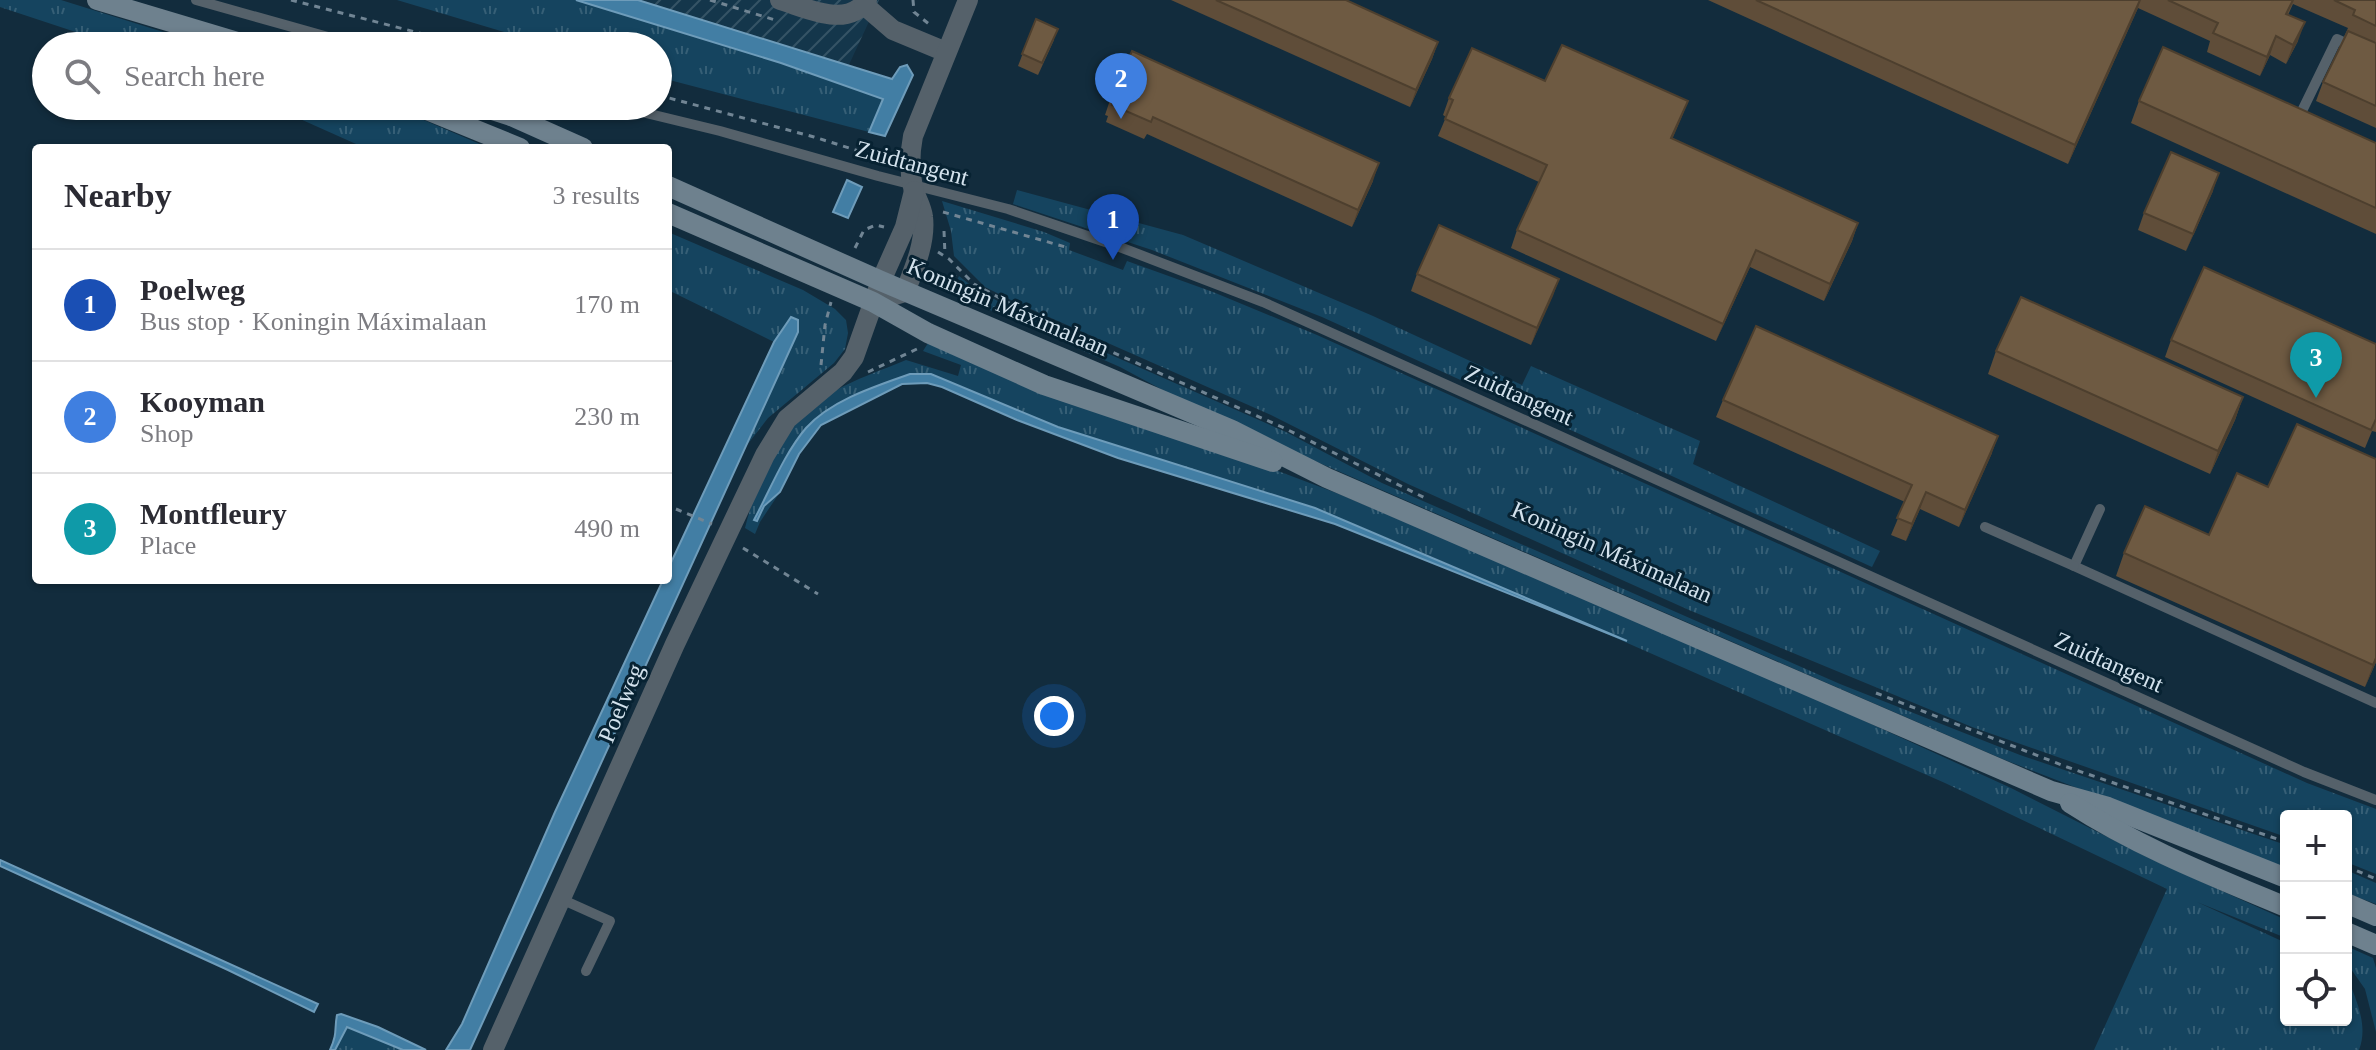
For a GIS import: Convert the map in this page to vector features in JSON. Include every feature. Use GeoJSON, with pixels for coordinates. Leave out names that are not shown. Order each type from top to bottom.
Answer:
{"type":"FeatureCollection","features":[{"type":"Feature","properties":{"kind":"main road"},"geometry":{"type":"LineString","coordinates":[[97,0],[204,32]]}},
{"type":"Feature","properties":{"kind":"main road"},"geometry":{"type":"LineString","coordinates":[[451,120],[510,144]]}},
{"type":"Feature","properties":{"kind":"main road"},"geometry":{"type":"LineString","coordinates":[[514,120],[573,144]]}},
{"type":"Feature","properties":{"kind":"main road","name":"Koningin Máximalaan"},"geometry":{"type":"LineString","coordinates":[[672,188],[905,292],[1232,430],[1327,478],[2051,791],[2119,811],[2280,876]]}},
{"type":"Feature","properties":{"kind":"main road","name":"Koningin Máximalaan"},"geometry":{"type":"LineString","coordinates":[[672,215],[873,302],[928,333],[1044,385],[1327,478]]}},
{"type":"Feature","properties":{"kind":"main road","name":"Koningin Máximalaan"},"geometry":{"type":"LineString","coordinates":[[2051,791],[2101,823],[2174,861],[2280,905]]}},
{"type":"Feature","properties":{"kind":"main road"},"geometry":{"type":"LineString","coordinates":[[2352,906],[2376,916]]}},
{"type":"Feature","properties":{"kind":"main road"},"geometry":{"type":"LineString","coordinates":[[2352,935],[2376,945]]}},
{"type":"Feature","properties":{"kind":"street"},"geometry":{"type":"LineString","coordinates":[[780,0],[840,15],[853,14],[865,2],[893,30],[946,52]]}},
{"type":"Feature","properties":{"kind":"street","name":"Poelweg"},"geometry":{"type":"LineString","coordinates":[[905,292],[916,265],[923,226],[918,182],[910,157],[913,136],[968,0]]}},
{"type":"Feature","properties":{"kind":"street","name":"Poelweg"},"geometry":{"type":"LineString","coordinates":[[493,1050],[675,644],[720,531],[787,419],[843,372],[854,357],[881,281],[905,227],[918,182]]}},
{"type":"Feature","properties":{"kind":"street"},"geometry":{"type":"LineString","coordinates":[[873,302],[905,292]]}},
{"type":"Feature","properties":{"kind":"lane"},"geometry":{"type":"LineString","coordinates":[[196,0],[310,32]]}},
{"type":"Feature","properties":{"kind":"lane"},"geometry":{"type":"LineString","coordinates":[[2301,113],[2337,39],[2376,57]]}},
{"type":"Feature","properties":{"kind":"lane"},"geometry":{"type":"LineString","coordinates":[[2287,107],[2314,118]]}},
{"type":"Feature","properties":{"kind":"lane","name":"Zuidtangent"},"geometry":{"type":"LineString","coordinates":[[672,119],[918,182],[1008,209],[1130,250],[1263,302],[2304,772],[2376,800]]}},
{"type":"Feature","properties":{"kind":"lane"},"geometry":{"type":"LineString","coordinates":[[2074,566],[2100,509]]}},
{"type":"Feature","properties":{"kind":"lane"},"geometry":{"type":"LineString","coordinates":[[1985,527],[2376,702]]}},
{"type":"Feature","properties":{"kind":"lane"},"geometry":{"type":"LineString","coordinates":[[561,899],[610,921],[586,971]]}},
{"type":"Feature","properties":{"kind":"path"},"geometry":{"type":"LineString","coordinates":[[291,0],[417,32]]}},
{"type":"Feature","properties":{"kind":"path"},"geometry":{"type":"LineString","coordinates":[[672,99],[891,161]]}},
{"type":"Feature","properties":{"kind":"path"},"geometry":{"type":"LineString","coordinates":[[918,182],[952,176]]}},
{"type":"Feature","properties":{"kind":"path"},"geometry":{"type":"LineString","coordinates":[[935,210],[1069,248]]}},
{"type":"Feature","properties":{"kind":"path","name":"Koningin Máximalaan"},"geometry":{"type":"LineString","coordinates":[[945,255],[974,284],[1046,323],[1282,427],[1424,498]]}},
{"type":"Feature","properties":{"kind":"path"},"geometry":{"type":"LineString","coordinates":[[939,306],[958,269]]}},
{"type":"Feature","properties":{"kind":"path"},"geometry":{"type":"LineString","coordinates":[[865,373],[919,348],[928,333]]}},
{"type":"Feature","properties":{"kind":"path"},"geometry":{"type":"LineString","coordinates":[[676,509],[720,531],[818,594]]}},
{"type":"Feature","properties":{"kind":"path"},"geometry":{"type":"LineString","coordinates":[[1877,693],[2067,767],[2280,840]]}},
{"type":"Feature","properties":{"kind":"path"},"geometry":{"type":"LineString","coordinates":[[2352,869],[2376,879]]}},
{"type":"Feature","properties":{"kind":"shaded area"},"geometry":{"type":"Polygon","coordinates":[[[576,0],[638,0],[892,79],[900,67],[907,65],[913,75],[885,136],[869,132],[883,99],[781,63],[576,0]]]}},
{"type":"Feature","properties":{"kind":"shaded area"},"geometry":{"type":"Polygon","coordinates":[[[599,0],[879,0],[840,84],[599,0]]]}},
{"type":"Feature","properties":{"kind":"shaded area"},"geometry":{"type":"Polygon","coordinates":[[[847,180],[862,187],[848,218],[833,212],[847,180]]]}},
{"type":"Feature","properties":{"kind":"shaded area"},"geometry":{"type":"Polygon","coordinates":[[[791,317],[798,320],[798,332],[470,1050],[446,1050],[462,1024],[555,812],[661,584],[672,584],[672,560],[774,342],[791,317]]]}},
{"type":"Feature","properties":{"kind":"shaded area"},"geometry":{"type":"Polygon","coordinates":[[[910,374],[931,374],[1058,427],[1315,508],[1627,641],[1335,524],[1118,458],[927,383],[902,384],[821,425],[799,454],[780,492],[764,506],[757,521],[754,520],[791,449],[816,418],[855,395],[910,374]]]}},
{"type":"Feature","properties":{"kind":"shaded area"},"geometry":{"type":"Polygon","coordinates":[[[0,860],[318,1004],[314,1012],[0,866],[0,860]]]}},
{"type":"Feature","properties":{"kind":"shaded area"},"geometry":{"type":"Polygon","coordinates":[[[337,1015],[378,1027],[426,1050],[403,1050],[347,1027],[335,1050],[330,1050],[337,1015]]]}},
{"type":"Feature","properties":{"kind":"green space"},"geometry":{"type":"Polygon","coordinates":[[[0,0],[61,0],[163,32],[76,32],[0,7],[0,0]]]}},
{"type":"Feature","properties":{"kind":"green space"},"geometry":{"type":"Polygon","coordinates":[[[397,0],[576,0],[782,63],[884,99],[869,132],[672,81],[672,32],[504,32],[397,0]]]}},
{"type":"Feature","properties":{"kind":"green space"},"geometry":{"type":"Polygon","coordinates":[[[302,120],[424,120],[480,144],[356,144],[302,120]]]}},
{"type":"Feature","properties":{"kind":"green space"},"geometry":{"type":"Polygon","coordinates":[[[1017,190],[1183,235],[1373,316],[1522,385],[1531,366],[1700,441],[1693,464],[1880,551],[1872,567],[1322,317],[1152,250],[1013,204],[1017,190]]]}},
{"type":"Feature","properties":{"kind":"green space"},"geometry":{"type":"Polygon","coordinates":[[[942,201],[1044,232],[1070,243],[1069,250],[1123,270],[1127,261],[1213,292],[1317,335],[2307,783],[2376,809],[2376,874],[2352,864],[2352,810],[2280,810],[2280,835],[1972,727],[1689,610],[1408,484],[1271,415],[1015,302],[985,287],[954,256],[942,201]]]}},
{"type":"Feature","properties":{"kind":"green space"},"geometry":{"type":"Polygon","coordinates":[[[672,234],[803,290],[835,309],[846,320],[848,333],[845,349],[834,363],[768,418],[747,445],[798,332],[798,321],[791,318],[774,342],[672,292],[672,234]]]}},
{"type":"Feature","properties":{"kind":"green space"},"geometry":{"type":"Polygon","coordinates":[[[959,276],[977,290],[1043,325],[1286,432],[1382,483],[1840,684],[2020,755],[2280,843],[2280,867],[2005,760],[1211,416],[1120,367],[951,293],[959,276]]]}},
{"type":"Feature","properties":{"kind":"green space"},"geometry":{"type":"Polygon","coordinates":[[[930,340],[1339,494],[1845,712],[2280,917],[2280,936],[2197,902],[2280,940],[2280,1026],[2352,1026],[2352,988],[2362,1021],[2359,1050],[2094,1050],[2167,889],[1945,783],[1412,548],[1315,508],[1058,427],[931,374],[867,389],[807,427],[791,450],[754,520],[757,521],[764,506],[780,492],[755,534],[745,528],[757,489],[776,451],[801,417],[816,403],[850,383],[906,360],[958,376],[961,365],[923,351],[930,340]]]}},
{"type":"Feature","properties":{"kind":"green space"},"geometry":{"type":"Polygon","coordinates":[[[2352,873],[2376,883],[2376,904],[2352,895],[2352,873]]]}},
{"type":"Feature","properties":{"kind":"green space"},"geometry":{"type":"Polygon","coordinates":[[[2352,949],[2373,958],[2376,968],[2376,1032],[2365,989],[2352,971],[2352,949]]]}},
{"type":"Feature","properties":{"kind":"green space"},"geometry":{"type":"Polygon","coordinates":[[[346,1027],[351,1028],[405,1050],[335,1050],[346,1027]]]}},
{"type":"Feature","properties":{"kind":"building"},"geometry":{"type":"Polygon","coordinates":[[[1216,0],[1346,0],[1438,42],[1416,90],[1216,0]]]}},
{"type":"Feature","properties":{"kind":"building"},"geometry":{"type":"Polygon","coordinates":[[[1756,0],[2140,0],[2075,145],[1756,0]]]}},
{"type":"Feature","properties":{"kind":"building"},"geometry":{"type":"Polygon","coordinates":[[[2168,0],[2293,0],[2286,14],[2305,22],[2293,45],[2276,36],[2267,57],[2213,33],[2218,23],[2168,0]]]}},
{"type":"Feature","properties":{"kind":"building"},"geometry":{"type":"Polygon","coordinates":[[[2334,0],[2376,0],[2376,26],[2353,15],[2355,10],[2334,0]]]}},
{"type":"Feature","properties":{"kind":"building"},"geometry":{"type":"Polygon","coordinates":[[[1036,19],[1058,29],[1042,63],[1022,54],[1036,19]]]}},
{"type":"Feature","properties":{"kind":"building"},"geometry":{"type":"Polygon","coordinates":[[[2348,31],[2376,43],[2376,106],[2323,82],[2348,31]]]}},
{"type":"Feature","properties":{"kind":"building"},"geometry":{"type":"Polygon","coordinates":[[[1562,45],[1688,101],[1671,138],[1858,223],[1830,284],[1756,250],[1723,324],[1517,230],[1547,165],[1445,119],[1453,100],[1449,98],[1472,48],[1545,81],[1562,45]]]}},
{"type":"Feature","properties":{"kind":"building"},"geometry":{"type":"Polygon","coordinates":[[[2163,47],[2376,143],[2376,208],[2139,101],[2163,47]]]}},
{"type":"Feature","properties":{"kind":"building"},"geometry":{"type":"Polygon","coordinates":[[[1132,51],[1379,163],[1358,210],[1153,117],[1151,122],[1112,105],[1115,99],[1111,97],[1132,51]]]}},
{"type":"Feature","properties":{"kind":"building"},"geometry":{"type":"Polygon","coordinates":[[[2171,152],[2219,173],[2193,234],[2144,213],[2171,152]]]}},
{"type":"Feature","properties":{"kind":"building"},"geometry":{"type":"Polygon","coordinates":[[[1439,225],[1559,279],[1537,328],[1417,274],[1439,225]]]}},
{"type":"Feature","properties":{"kind":"building"},"geometry":{"type":"Polygon","coordinates":[[[2204,267],[2376,344],[2376,419],[2371,430],[2171,340],[2204,267]]]}},
{"type":"Feature","properties":{"kind":"building"},"geometry":{"type":"Polygon","coordinates":[[[2021,297],[2243,397],[2218,451],[1996,351],[2021,297]]]}},
{"type":"Feature","properties":{"kind":"building"},"geometry":{"type":"Polygon","coordinates":[[[1756,326],[1998,436],[1965,510],[1926,492],[1912,524],[1897,518],[1912,485],[1723,400],[1756,326]]]}},
{"type":"Feature","properties":{"kind":"building"},"geometry":{"type":"Polygon","coordinates":[[[2297,424],[2376,459],[2376,658],[2373,665],[2124,553],[2145,506],[2209,535],[2237,473],[2268,487],[2297,424]]]}},
{"type":"Feature","properties":{"kind":"place","name":"Kooyman"},"geometry":{"type":"Point","coordinates":[1121,119]}},
{"type":"Feature","properties":{"kind":"place","name":"Poelweg"},"geometry":{"type":"Point","coordinates":[1113,260]}},
{"type":"Feature","properties":{"kind":"place","name":"Montfleury"},"geometry":{"type":"Point","coordinates":[2316,398]}}]}
